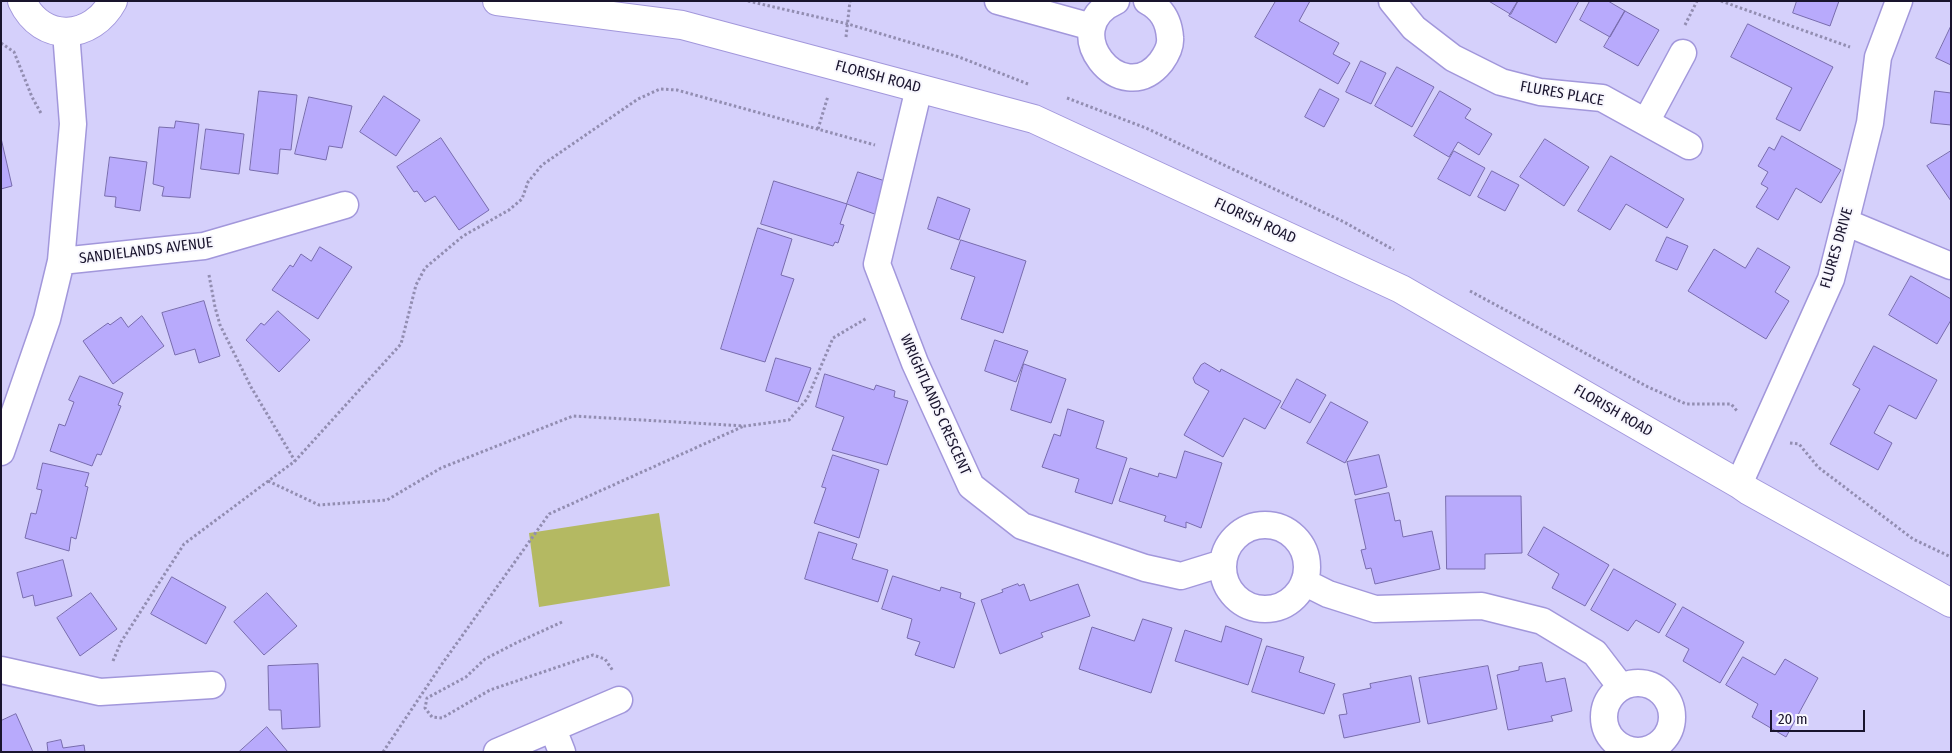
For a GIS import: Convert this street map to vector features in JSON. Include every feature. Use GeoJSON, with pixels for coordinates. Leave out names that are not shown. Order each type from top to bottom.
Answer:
{"type":"FeatureCollection","features":[{"type":"Feature","properties":{"kind":"street"},"geometry":{"type":"LineString","coordinates":[[22,1],[27,11],[38,22],[51,29],[66,32],[81,30],[95,24],[106,14],[113,1]]}},
{"type":"Feature","properties":{"kind":"street","name":"FLORISH ROAD"},"geometry":{"type":"LineString","coordinates":[[498,1],[682,25],[1034,119],[1401,289],[1749,491],[1951,603]]}},
{"type":"Feature","properties":{"kind":"street"},"geometry":{"type":"LineString","coordinates":[[998,1],[1092,28]]}},
{"type":"Feature","properties":{"kind":"street"},"geometry":{"type":"LineString","coordinates":[[1116,1],[1108,5],[1098,15],[1092,28],[1092,44],[1096,56],[1103,65],[1114,73],[1130,77],[1144,75],[1156,68],[1167,54],[1171,40],[1169,25],[1162,13],[1146,1]]}},
{"type":"Feature","properties":{"kind":"street","name":"FLURES PLACE"},"geometry":{"type":"LineString","coordinates":[[1392,1],[1414,28],[1453,58],[1501,82],[1540,92],[1602,98],[1689,146]]}},
{"type":"Feature","properties":{"kind":"street","name":"FLURES DRIVE"},"geometry":{"type":"LineString","coordinates":[[1739,484],[1831,279],[1870,123],[1878,57],[1899,1]]}},
{"type":"Feature","properties":{"kind":"street","name":"SANDIELANDS AVENUE"},"geometry":{"type":"LineString","coordinates":[[1,452],[47,319],[60,261],[73,124],[66,32]]}},
{"type":"Feature","properties":{"kind":"street"},"geometry":{"type":"LineString","coordinates":[[1646,122],[1683,53]]}},
{"type":"Feature","properties":{"kind":"street","name":"WRIGHTLANDS CRESCENT"},"geometry":{"type":"LineString","coordinates":[[919,88],[877,264],[915,363],[971,486],[1022,526],[1145,568],[1181,576],[1223,563]]}},
{"type":"Feature","properties":{"kind":"street","name":"SANDIELANDS AVENUE"},"geometry":{"type":"LineString","coordinates":[[60,261],[204,246],[345,205]]}},
{"type":"Feature","properties":{"kind":"street"},"geometry":{"type":"LineString","coordinates":[[1845,222],[1951,266]]}},
{"type":"Feature","properties":{"kind":"street"},"geometry":{"type":"LineString","coordinates":[[1274,526],[1288,532],[1298,541],[1305,554],[1307,568],[1304,582],[1298,594],[1288,603],[1276,608],[1262,610],[1249,607],[1238,600],[1226,583],[1223,563],[1227,550],[1235,538],[1246,529],[1274,526]]}},
{"type":"Feature","properties":{"kind":"street"},"geometry":{"type":"LineString","coordinates":[[1304,582],[1328,594],[1374,609],[1482,606],[1542,621],[1595,653],[1621,687]]}},
{"type":"Feature","properties":{"kind":"street"},"geometry":{"type":"LineString","coordinates":[[1,670],[100,692],[212,685]]}},
{"type":"Feature","properties":{"kind":"street"},"geometry":{"type":"LineString","coordinates":[[497,752],[558,740],[619,700]]}},
{"type":"Feature","properties":{"kind":"path"},"geometry":{"type":"LineString","coordinates":[[1722,1],[1878,57]]}},
{"type":"Feature","properties":{"kind":"path"},"geometry":{"type":"LineString","coordinates":[[1,43],[14,52],[32,97],[56,138],[72,141]]}},
{"type":"Feature","properties":{"kind":"path"},"geometry":{"type":"LineString","coordinates":[[100,692],[120,642],[184,544],[295,461],[401,344],[416,285],[425,268],[463,236],[509,210],[522,199],[528,182],[542,165],[638,99],[660,89],[677,90],[903,154]]}},
{"type":"Feature","properties":{"kind":"path"},"geometry":{"type":"LineString","coordinates":[[204,246],[220,326],[251,387],[295,461]]}},
{"type":"Feature","properties":{"kind":"path"},"geometry":{"type":"LineString","coordinates":[[268,482],[319,505],[387,500],[441,468],[573,416],[745,426],[789,420],[807,399],[833,338],[865,319],[894,308]]}},
{"type":"Feature","properties":{"kind":"path"},"geometry":{"type":"LineString","coordinates":[[383,752],[442,664],[549,514],[745,426]]}},
{"type":"Feature","properties":{"kind":"path"},"geometry":{"type":"LineString","coordinates":[[562,622],[485,659],[466,677],[427,698],[425,708],[432,717],[442,718],[490,690],[592,654],[606,659],[618,678],[619,700]]}},
{"type":"Feature","properties":{"kind":"green space"},"geometry":{"type":"Polygon","coordinates":[[[659,513],[670,586],[539,607],[529,533],[659,513]]]}},
{"type":"Feature","properties":{"kind":"building"},"geometry":{"type":"Polygon","coordinates":[[[1276,1],[1310,1],[1299,21],[1339,43],[1333,54],[1350,63],[1338,84],[1255,37],[1276,1]]]}},
{"type":"Feature","properties":{"kind":"building"},"geometry":{"type":"Polygon","coordinates":[[[1489,1],[1518,1],[1511,14],[1489,1]]]}},
{"type":"Feature","properties":{"kind":"building"},"geometry":{"type":"Polygon","coordinates":[[[1518,1],[1579,1],[1556,43],[1509,16],[1518,1]]]}},
{"type":"Feature","properties":{"kind":"building"},"geometry":{"type":"Polygon","coordinates":[[[1590,1],[1608,1],[1625,11],[1610,37],[1580,20],[1590,1]]]}},
{"type":"Feature","properties":{"kind":"building"},"geometry":{"type":"Polygon","coordinates":[[[1797,1],[1839,1],[1830,26],[1793,13],[1797,1]]]}},
{"type":"Feature","properties":{"kind":"building"},"geometry":{"type":"Polygon","coordinates":[[[1625,11],[1659,30],[1638,66],[1604,47],[1625,11]]]}},
{"type":"Feature","properties":{"kind":"building"},"geometry":{"type":"Polygon","coordinates":[[[1748,24],[1833,67],[1800,131],[1776,119],[1792,88],[1731,57],[1748,24]]]}},
{"type":"Feature","properties":{"kind":"building"},"geometry":{"type":"Polygon","coordinates":[[[1951,26],[1951,65],[1936,58],[1951,26]]]}},
{"type":"Feature","properties":{"kind":"building"},"geometry":{"type":"Polygon","coordinates":[[[1361,61],[1386,73],[1371,104],[1346,92],[1361,61]]]}},
{"type":"Feature","properties":{"kind":"building"},"geometry":{"type":"Polygon","coordinates":[[[1397,67],[1434,87],[1412,127],[1375,106],[1397,67]]]}},
{"type":"Feature","properties":{"kind":"building"},"geometry":{"type":"Polygon","coordinates":[[[1320,89],[1339,99],[1324,127],[1305,117],[1320,89]]]}},
{"type":"Feature","properties":{"kind":"building"},"geometry":{"type":"Polygon","coordinates":[[[259,91],[297,95],[291,150],[280,149],[278,174],[250,170],[259,91]]]}},
{"type":"Feature","properties":{"kind":"building"},"geometry":{"type":"Polygon","coordinates":[[[1440,91],[1471,109],[1465,118],[1492,134],[1479,155],[1458,142],[1449,157],[1414,136],[1440,91]]]}},
{"type":"Feature","properties":{"kind":"building"},"geometry":{"type":"Polygon","coordinates":[[[1935,91],[1951,93],[1951,125],[1931,123],[1935,91]]]}},
{"type":"Feature","properties":{"kind":"building"},"geometry":{"type":"Polygon","coordinates":[[[384,96],[420,120],[396,156],[360,132],[384,96]]]}},
{"type":"Feature","properties":{"kind":"building"},"geometry":{"type":"Polygon","coordinates":[[[309,97],[352,106],[342,148],[329,146],[326,160],[295,154],[309,97]]]}},
{"type":"Feature","properties":{"kind":"building"},"geometry":{"type":"Polygon","coordinates":[[[176,121],[199,124],[190,198],[162,196],[164,187],[153,184],[159,127],[174,128],[176,121]]]}},
{"type":"Feature","properties":{"kind":"building"},"geometry":{"type":"Polygon","coordinates":[[[206,129],[244,134],[239,174],[201,169],[206,129]]]}},
{"type":"Feature","properties":{"kind":"building"},"geometry":{"type":"Polygon","coordinates":[[[1782,136],[1841,170],[1821,203],[1796,188],[1778,220],[1756,207],[1768,188],[1761,184],[1768,172],[1758,166],[1769,147],[1774,150],[1782,136]]]}},
{"type":"Feature","properties":{"kind":"building"},"geometry":{"type":"Polygon","coordinates":[[[1,138],[12,186],[1,189],[1,138]]]}},
{"type":"Feature","properties":{"kind":"building"},"geometry":{"type":"Polygon","coordinates":[[[441,138],[489,210],[459,230],[435,196],[425,202],[417,191],[414,192],[397,167],[441,138]]]}},
{"type":"Feature","properties":{"kind":"building"},"geometry":{"type":"Polygon","coordinates":[[[1545,139],[1589,167],[1564,206],[1520,177],[1545,139]]]}},
{"type":"Feature","properties":{"kind":"building"},"geometry":{"type":"Polygon","coordinates":[[[1454,151],[1485,168],[1470,196],[1438,179],[1454,151]]]}},
{"type":"Feature","properties":{"kind":"building"},"geometry":{"type":"Polygon","coordinates":[[[1951,151],[1951,201],[1927,166],[1951,151]]]}},
{"type":"Feature","properties":{"kind":"building"},"geometry":{"type":"Polygon","coordinates":[[[1611,156],[1684,199],[1667,228],[1626,204],[1610,230],[1578,211],[1611,156]]]}},
{"type":"Feature","properties":{"kind":"building"},"geometry":{"type":"Polygon","coordinates":[[[110,157],[147,162],[140,211],[115,207],[116,197],[105,196],[110,157]]]}},
{"type":"Feature","properties":{"kind":"building"},"geometry":{"type":"Polygon","coordinates":[[[1492,171],[1519,185],[1505,211],[1478,197],[1492,171]]]}},
{"type":"Feature","properties":{"kind":"building"},"geometry":{"type":"Polygon","coordinates":[[[858,172],[891,183],[880,216],[847,204],[858,172]]]}},
{"type":"Feature","properties":{"kind":"building"},"geometry":{"type":"Polygon","coordinates":[[[774,181],[847,204],[840,224],[844,225],[838,243],[835,242],[833,246],[761,224],[774,181]]]}},
{"type":"Feature","properties":{"kind":"building"},"geometry":{"type":"Polygon","coordinates":[[[938,197],[970,209],[959,240],[928,229],[938,197]]]}},
{"type":"Feature","properties":{"kind":"building"},"geometry":{"type":"Polygon","coordinates":[[[758,228],[792,239],[781,275],[794,279],[765,362],[721,349],[758,228]]]}},
{"type":"Feature","properties":{"kind":"building"},"geometry":{"type":"Polygon","coordinates":[[[1667,237],[1688,246],[1677,270],[1656,261],[1667,237]]]}},
{"type":"Feature","properties":{"kind":"building"},"geometry":{"type":"Polygon","coordinates":[[[961,240],[1026,261],[1003,333],[961,319],[975,277],[951,269],[961,240]]]}},
{"type":"Feature","properties":{"kind":"building"},"geometry":{"type":"Polygon","coordinates":[[[320,247],[352,267],[318,319],[272,290],[290,265],[293,267],[301,254],[311,261],[320,247]]]}},
{"type":"Feature","properties":{"kind":"building"},"geometry":{"type":"Polygon","coordinates":[[[1758,248],[1790,267],[1775,292],[1789,301],[1766,339],[1688,291],[1714,249],[1745,268],[1758,248]]]}},
{"type":"Feature","properties":{"kind":"building"},"geometry":{"type":"Polygon","coordinates":[[[1911,276],[1951,299],[1951,320],[1937,344],[1889,315],[1911,276]]]}},
{"type":"Feature","properties":{"kind":"building"},"geometry":{"type":"Polygon","coordinates":[[[204,301],[220,356],[199,363],[195,349],[175,355],[162,313],[204,301]]]}},
{"type":"Feature","properties":{"kind":"building"},"geometry":{"type":"Polygon","coordinates":[[[278,311],[310,340],[279,372],[246,340],[261,323],[264,325],[278,311]]]}},
{"type":"Feature","properties":{"kind":"building"},"geometry":{"type":"Polygon","coordinates":[[[142,316],[164,346],[113,384],[83,341],[108,323],[110,325],[121,317],[128,327],[142,316]]]}},
{"type":"Feature","properties":{"kind":"building"},"geometry":{"type":"Polygon","coordinates":[[[995,340],[1028,351],[1016,382],[985,371],[995,340]]]}},
{"type":"Feature","properties":{"kind":"building"},"geometry":{"type":"Polygon","coordinates":[[[1874,346],[1937,380],[1916,419],[1889,405],[1874,433],[1892,443],[1878,470],[1830,444],[1860,389],[1853,385],[1874,346]]]}},
{"type":"Feature","properties":{"kind":"building"},"geometry":{"type":"Polygon","coordinates":[[[776,358],[811,368],[798,402],[766,391],[776,358]]]}},
{"type":"Feature","properties":{"kind":"building"},"geometry":{"type":"Polygon","coordinates":[[[1205,363],[1220,372],[1221,369],[1281,401],[1265,429],[1244,418],[1223,457],[1184,435],[1209,391],[1195,383],[1193,378],[1201,365],[1205,363]]]}},
{"type":"Feature","properties":{"kind":"building"},"geometry":{"type":"Polygon","coordinates":[[[1024,364],[1066,379],[1051,423],[1011,410],[1024,364]]]}},
{"type":"Feature","properties":{"kind":"building"},"geometry":{"type":"Polygon","coordinates":[[[825,374],[874,390],[876,385],[895,391],[894,397],[908,401],[887,465],[832,450],[844,417],[816,407],[825,374]]]}},
{"type":"Feature","properties":{"kind":"building"},"geometry":{"type":"Polygon","coordinates":[[[80,376],[123,393],[118,405],[121,406],[101,455],[97,454],[92,466],[50,451],[59,424],[65,426],[74,402],[69,400],[80,376]]]}},
{"type":"Feature","properties":{"kind":"building"},"geometry":{"type":"Polygon","coordinates":[[[1297,379],[1326,395],[1310,423],[1281,408],[1297,379]]]}},
{"type":"Feature","properties":{"kind":"building"},"geometry":{"type":"Polygon","coordinates":[[[1331,402],[1368,422],[1345,463],[1307,443],[1331,402]]]}},
{"type":"Feature","properties":{"kind":"building"},"geometry":{"type":"Polygon","coordinates":[[[1068,409],[1104,421],[1096,448],[1127,458],[1112,504],[1075,492],[1079,479],[1042,467],[1054,434],[1060,436],[1068,409]]]}},
{"type":"Feature","properties":{"kind":"building"},"geometry":{"type":"Polygon","coordinates":[[[1185,451],[1222,463],[1201,528],[1186,522],[1186,528],[1164,521],[1166,516],[1119,501],[1130,468],[1158,477],[1159,473],[1176,478],[1185,451]]]}},
{"type":"Feature","properties":{"kind":"building"},"geometry":{"type":"Polygon","coordinates":[[[833,455],[879,470],[859,538],[814,523],[826,488],[822,487],[833,455]]]}},
{"type":"Feature","properties":{"kind":"building"},"geometry":{"type":"Polygon","coordinates":[[[1379,455],[1387,487],[1355,495],[1347,462],[1379,455]]]}},
{"type":"Feature","properties":{"kind":"building"},"geometry":{"type":"Polygon","coordinates":[[[43,463],[89,473],[85,486],[88,487],[76,539],[71,537],[69,551],[25,538],[31,513],[36,514],[42,490],[37,489],[43,463]]]}},
{"type":"Feature","properties":{"kind":"building"},"geometry":{"type":"Polygon","coordinates":[[[1389,493],[1395,521],[1400,520],[1403,537],[1432,531],[1440,569],[1375,584],[1371,568],[1366,569],[1361,550],[1366,549],[1355,500],[1389,493]]]}},
{"type":"Feature","properties":{"kind":"building"},"geometry":{"type":"Polygon","coordinates":[[[1446,496],[1521,496],[1522,553],[1485,554],[1485,569],[1447,569],[1446,496]]]}},
{"type":"Feature","properties":{"kind":"building"},"geometry":{"type":"Polygon","coordinates":[[[1544,527],[1609,565],[1585,606],[1552,588],[1559,574],[1528,555],[1544,527]]]}},
{"type":"Feature","properties":{"kind":"building"},"geometry":{"type":"Polygon","coordinates":[[[819,532],[857,544],[852,559],[888,570],[878,602],[805,579],[819,532]]]}},
{"type":"Feature","properties":{"kind":"building"},"geometry":{"type":"Polygon","coordinates":[[[63,560],[72,596],[35,606],[33,595],[23,598],[17,573],[63,560]]]}},
{"type":"Feature","properties":{"kind":"building"},"geometry":{"type":"Polygon","coordinates":[[[1614,569],[1676,604],[1659,633],[1636,620],[1628,631],[1591,610],[1614,569]]]}},
{"type":"Feature","properties":{"kind":"building"},"geometry":{"type":"Polygon","coordinates":[[[893,576],[940,591],[941,587],[961,593],[960,598],[975,603],[954,668],[915,655],[920,642],[907,638],[912,619],[882,609],[893,576]]]}},
{"type":"Feature","properties":{"kind":"building"},"geometry":{"type":"Polygon","coordinates":[[[172,577],[226,607],[206,644],[151,614],[172,577]]]}},
{"type":"Feature","properties":{"kind":"building"},"geometry":{"type":"Polygon","coordinates":[[[1018,584],[1019,586],[1024,584],[1030,601],[1078,584],[1090,616],[1041,633],[1043,637],[1000,654],[981,600],[1018,584]]]}},
{"type":"Feature","properties":{"kind":"building"},"geometry":{"type":"Polygon","coordinates":[[[91,593],[117,629],[80,656],[57,618],[91,593]]]}},
{"type":"Feature","properties":{"kind":"building"},"geometry":{"type":"Polygon","coordinates":[[[267,593],[297,626],[264,655],[234,622],[267,593]]]}},
{"type":"Feature","properties":{"kind":"building"},"geometry":{"type":"Polygon","coordinates":[[[1683,607],[1744,642],[1720,683],[1683,661],[1689,649],[1666,636],[1683,607]]]}},
{"type":"Feature","properties":{"kind":"building"},"geometry":{"type":"Polygon","coordinates":[[[1143,619],[1172,628],[1151,693],[1079,669],[1092,627],[1134,641],[1143,619]]]}},
{"type":"Feature","properties":{"kind":"building"},"geometry":{"type":"Polygon","coordinates":[[[1226,626],[1262,639],[1248,685],[1175,661],[1185,630],[1221,642],[1226,626]]]}},
{"type":"Feature","properties":{"kind":"building"},"geometry":{"type":"Polygon","coordinates":[[[1267,646],[1304,657],[1299,672],[1335,684],[1324,714],[1252,692],[1267,646]]]}},
{"type":"Feature","properties":{"kind":"building"},"geometry":{"type":"Polygon","coordinates":[[[1743,657],[1775,675],[1785,659],[1818,678],[1786,737],[1752,717],[1758,704],[1726,685],[1743,657]]]}},
{"type":"Feature","properties":{"kind":"building"},"geometry":{"type":"Polygon","coordinates":[[[1542,663],[1546,682],[1565,678],[1572,711],[1551,716],[1553,721],[1508,730],[1497,675],[1519,670],[1519,667],[1542,663]]]}},
{"type":"Feature","properties":{"kind":"building"},"geometry":{"type":"Polygon","coordinates":[[[318,664],[320,727],[282,729],[281,710],[269,710],[268,666],[318,664]]]}},
{"type":"Feature","properties":{"kind":"building"},"geometry":{"type":"Polygon","coordinates":[[[1488,666],[1497,709],[1428,724],[1419,678],[1488,666]]]}},
{"type":"Feature","properties":{"kind":"building"},"geometry":{"type":"Polygon","coordinates":[[[1411,676],[1420,722],[1344,738],[1339,715],[1347,714],[1343,694],[1371,688],[1370,684],[1411,676]]]}},
{"type":"Feature","properties":{"kind":"building"},"geometry":{"type":"Polygon","coordinates":[[[16,714],[33,752],[1,752],[1,721],[16,714]]]}},
{"type":"Feature","properties":{"kind":"building"},"geometry":{"type":"Polygon","coordinates":[[[267,727],[288,752],[239,752],[267,727]]]}},
{"type":"Feature","properties":{"kind":"building"},"geometry":{"type":"Polygon","coordinates":[[[61,740],[63,748],[84,745],[85,752],[48,752],[47,743],[61,740]]]}}]}
